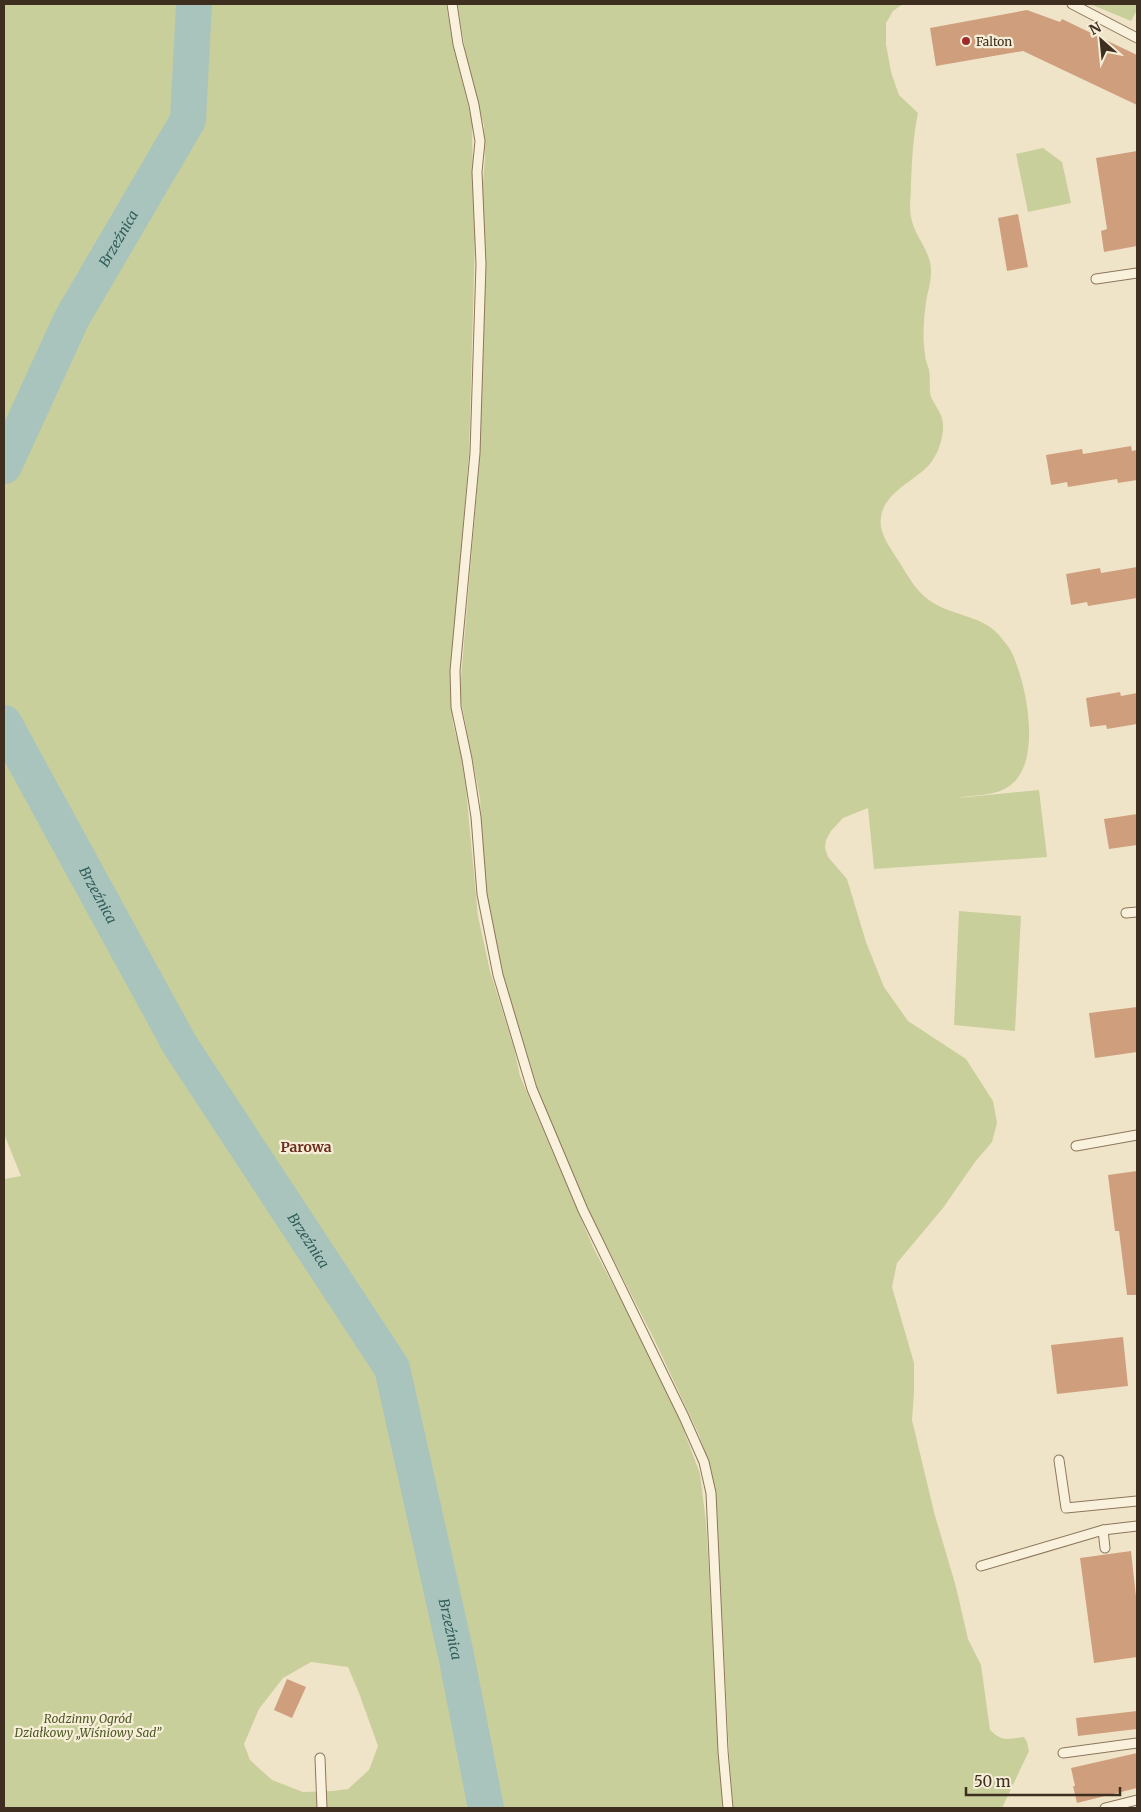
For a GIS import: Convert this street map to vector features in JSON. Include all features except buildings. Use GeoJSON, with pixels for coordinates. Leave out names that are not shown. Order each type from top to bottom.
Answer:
{"type":"FeatureCollection","features":[{"type":"Feature","properties":{"kind":"lane"},"geometry":{"type":"LineString","coordinates":[[452,4],[458,44],[474,105],[480,140],[477,172],[481,264],[475,453],[456,671],[456,707],[467,759],[476,817],[482,894],[498,975],[532,1089],[583,1210],[684,1416],[704,1462],[711,1493],[723,1751],[728,1808]]}},
{"type":"Feature","properties":{"kind":"lane"},"geometry":{"type":"LineString","coordinates":[[1072,4],[1137,38]]}},
{"type":"Feature","properties":{"kind":"lane"},"geometry":{"type":"LineString","coordinates":[[1096,279],[1137,273]]}},
{"type":"Feature","properties":{"kind":"lane"},"geometry":{"type":"LineString","coordinates":[[1126,913],[1137,912]]}},
{"type":"Feature","properties":{"kind":"lane"},"geometry":{"type":"LineString","coordinates":[[1076,1146],[1137,1135]]}},
{"type":"Feature","properties":{"kind":"lane"},"geometry":{"type":"LineString","coordinates":[[1059,1460],[1066,1508],[1137,1501]]}},
{"type":"Feature","properties":{"kind":"lane"},"geometry":{"type":"LineString","coordinates":[[981,1566],[1104,1530],[1137,1526]]}},
{"type":"Feature","properties":{"kind":"lane"},"geometry":{"type":"LineString","coordinates":[[1104,1530],[1105,1548]]}},
{"type":"Feature","properties":{"kind":"lane"},"geometry":{"type":"LineString","coordinates":[[1063,1753],[1137,1743]]}},
{"type":"Feature","properties":{"kind":"lane"},"geometry":{"type":"LineString","coordinates":[[320,1758],[322,1808]]}},
{"type":"Feature","properties":{"kind":"lane"},"geometry":{"type":"LineString","coordinates":[[1105,1808],[1137,1800]]}},
{"type":"Feature","properties":{"kind":"green space","name":"Rodzinny Ogród Działkowy „Wiśniowy Sad”"},"geometry":{"type":"Polygon","coordinates":[[[4,4],[446,4],[454,48],[472,121],[475,238],[469,454],[451,672],[451,699],[453,724],[461,754],[466,789],[478,916],[490,971],[514,1048],[520,1076],[594,1249],[628,1313],[681,1423],[700,1474],[706,1522],[723,1808],[4,1808],[4,1179],[21,1176],[4,1134],[4,4]],[[311,1662],[283,1678],[259,1709],[244,1744],[250,1760],[272,1780],[303,1792],[333,1791],[348,1789],[369,1770],[378,1746],[348,1667],[311,1662]]]}},
{"type":"Feature","properties":{"kind":"green space"},"geometry":{"type":"Polygon","coordinates":[[[457,4],[903,4],[893,11],[886,23],[886,44],[891,72],[899,95],[918,113],[913,148],[910,213],[931,265],[931,278],[924,318],[924,347],[930,374],[931,396],[942,417],[943,430],[935,457],[924,470],[901,487],[888,501],[881,517],[881,527],[891,549],[912,582],[924,596],[937,605],[974,619],[991,628],[1011,651],[1022,681],[1028,718],[1029,738],[1027,756],[1022,771],[1013,783],[1001,791],[958,798],[1039,790],[1047,857],[874,869],[868,808],[843,818],[831,831],[826,840],[825,848],[828,857],[847,879],[866,942],[884,987],[908,1021],[966,1059],[993,1101],[997,1123],[992,1142],[975,1162],[943,1208],[897,1263],[892,1287],[914,1363],[912,1420],[968,1639],[981,1665],[990,1730],[1002,1738],[1024,1737],[1029,1751],[1002,1808],[733,1808],[719,1561],[711,1469],[699,1435],[654,1339],[584,1202],[539,1093],[502,973],[492,932],[482,856],[480,798],[461,701],[461,678],[479,466],[486,256],[482,194],[485,158],[484,126],[467,60],[457,4]]]}},
{"type":"Feature","properties":{"kind":"green space"},"geometry":{"type":"Polygon","coordinates":[[[1090,4],[1137,4],[1137,12],[1131,21],[1090,4]]]}},
{"type":"Feature","properties":{"kind":"green space"},"geometry":{"type":"Polygon","coordinates":[[[1043,148],[1062,162],[1071,203],[1028,212],[1016,154],[1043,148]]]}},
{"type":"Feature","properties":{"kind":"green space"},"geometry":{"type":"Polygon","coordinates":[[[959,911],[1021,916],[1015,1031],[954,1025],[959,911]]]}},
{"type":"Feature","properties":{"kind":"waterway","name":"Brzeźnica"},"geometry":{"type":"LineString","coordinates":[[4,466],[72,318],[188,120],[194,4]]}},
{"type":"Feature","properties":{"kind":"waterway","name":"Brzeźnica"},"geometry":{"type":"LineString","coordinates":[[4,723],[180,1045],[392,1368],[456,1655],[486,1808]]}},
{"type":"Feature","properties":{"kind":"place","name":"Falton"},"geometry":{"type":"Point","coordinates":[966,41]}},
{"type":"Feature","properties":{"kind":"district","name":"Parowa"},"geometry":{"type":"Point","coordinates":[306,1147]}}]}
